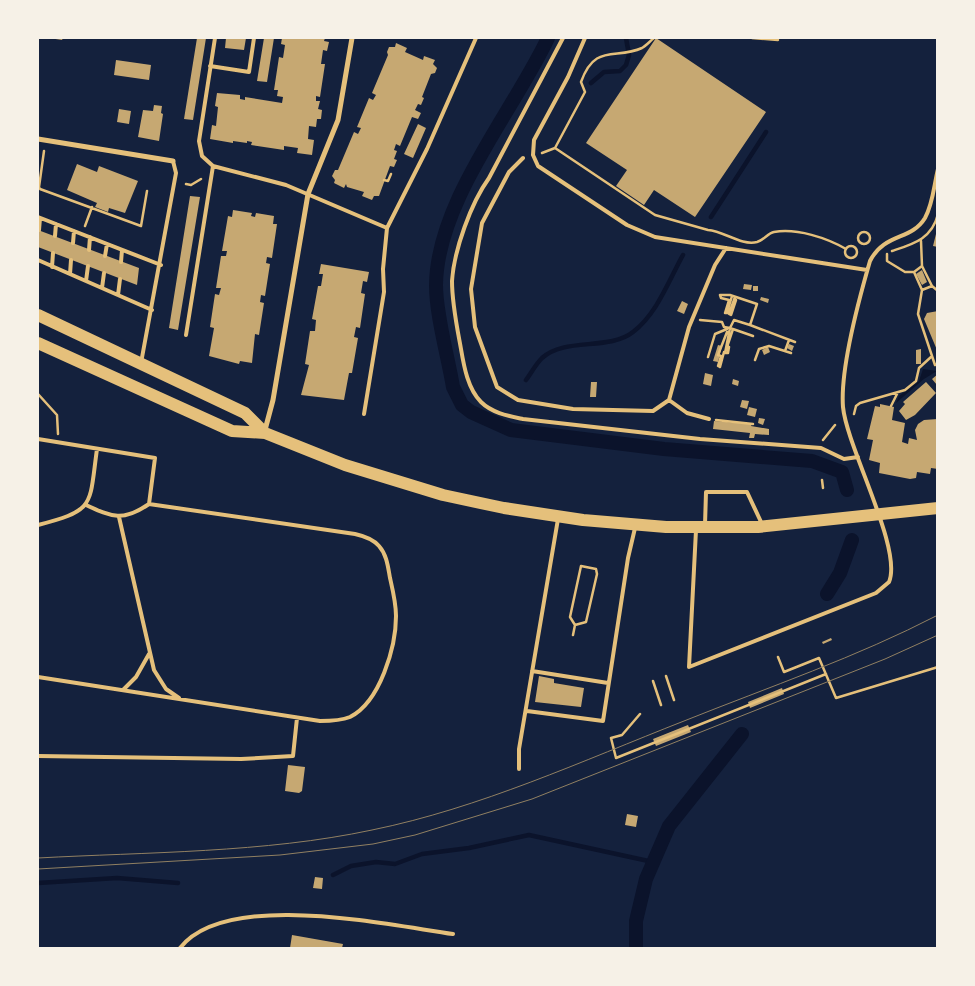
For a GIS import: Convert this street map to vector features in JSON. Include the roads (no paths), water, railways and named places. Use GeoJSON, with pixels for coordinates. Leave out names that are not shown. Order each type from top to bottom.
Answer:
{"type":"FeatureCollection","features":[{"type":"Feature","properties":{"kind":"main road"},"geometry":{"type":"LineString","coordinates":[[38,315],[245,413],[265,433]]}},
{"type":"Feature","properties":{"kind":"main road"},"geometry":{"type":"LineString","coordinates":[[38,343],[232,431],[265,433],[345,465],[413,487],[476,502],[559,517],[635,525],[701,527],[763,526],[938,508]]}},
{"type":"Feature","properties":{"kind":"street"},"geometry":{"type":"LineString","coordinates":[[265,433],[273,400],[308,194],[338,120],[352,38]]}},
{"type":"Feature","properties":{"kind":"street"},"geometry":{"type":"LineString","coordinates":[[38,139],[173,161]]}},
{"type":"Feature","properties":{"kind":"lane"},"geometry":{"type":"LineString","coordinates":[[215,38],[199,141],[205,161],[213,166],[259,176],[308,194],[387,228]]}},
{"type":"Feature","properties":{"kind":"lane"},"geometry":{"type":"LineString","coordinates":[[210,66],[249,72],[254,38]]}},
{"type":"Feature","properties":{"kind":"lane"},"geometry":{"type":"LineString","coordinates":[[364,414],[384,299],[383,269],[387,228],[393,212],[408,188],[476,38]]}},
{"type":"Feature","properties":{"kind":"lane"},"geometry":{"type":"LineString","coordinates":[[563,38],[480,192],[460,245],[452,279],[452,297],[466,373],[476,395],[481,402],[496,411],[523,419],[700,439],[817,448],[844,459],[858,457]]}},
{"type":"Feature","properties":{"kind":"lane"},"geometry":{"type":"LineString","coordinates":[[585,38],[568,77],[534,140],[532,151],[536,162],[561,181],[628,225],[646,234],[664,239],[867,270]]}},
{"type":"Feature","properties":{"kind":"lane"},"geometry":{"type":"LineString","coordinates":[[523,158],[509,172],[482,223],[471,289],[475,327],[496,387],[518,400],[573,409],[653,411],[669,400],[693,318],[715,265],[726,248]]}},
{"type":"Feature","properties":{"kind":"lane"},"geometry":{"type":"LineString","coordinates":[[141,364],[176,173],[173,161]]}},
{"type":"Feature","properties":{"kind":"lane"},"geometry":{"type":"LineString","coordinates":[[186,335],[213,166]]}},
{"type":"Feature","properties":{"kind":"lane"},"geometry":{"type":"LineString","coordinates":[[763,526],[747,492],[706,492],[701,527],[690,667],[800,625],[883,589],[891,577],[892,565],[878,515],[845,416],[843,386],[867,270],[878,247],[916,228],[924,219],[931,204],[938,168]]}},
{"type":"Feature","properties":{"kind":"lane"},"geometry":{"type":"LineString","coordinates":[[39,230],[39,217],[160,264]]}},
{"type":"Feature","properties":{"kind":"lane"},"geometry":{"type":"LineString","coordinates":[[55,236],[56,224]]}},
{"type":"Feature","properties":{"kind":"lane"},"geometry":{"type":"LineString","coordinates":[[73,243],[74,231]]}},
{"type":"Feature","properties":{"kind":"lane"},"geometry":{"type":"LineString","coordinates":[[89,250],[90,237]]}},
{"type":"Feature","properties":{"kind":"lane"},"geometry":{"type":"LineString","coordinates":[[105,256],[106,244]]}},
{"type":"Feature","properties":{"kind":"lane"},"geometry":{"type":"LineString","coordinates":[[121,262],[122,250]]}},
{"type":"Feature","properties":{"kind":"lane"},"geometry":{"type":"LineString","coordinates":[[52,267],[53,254]]}},
{"type":"Feature","properties":{"kind":"lane"},"geometry":{"type":"LineString","coordinates":[[38,260],[152,310]]}},
{"type":"Feature","properties":{"kind":"lane"},"geometry":{"type":"LineString","coordinates":[[70,274],[71,260]]}},
{"type":"Feature","properties":{"kind":"lane"},"geometry":{"type":"LineString","coordinates":[[86,281],[88,266]]}},
{"type":"Feature","properties":{"kind":"lane"},"geometry":{"type":"LineString","coordinates":[[102,288],[104,273]]}},
{"type":"Feature","properties":{"kind":"lane"},"geometry":{"type":"LineString","coordinates":[[118,295],[120,279]]}},
{"type":"Feature","properties":{"kind":"lane"},"geometry":{"type":"LineString","coordinates":[[669,400],[687,413],[709,419]]}},
{"type":"Feature","properties":{"kind":"lane"},"geometry":{"type":"LineString","coordinates":[[38,439],[155,458],[149,504]]}},
{"type":"Feature","properties":{"kind":"lane"},"geometry":{"type":"LineString","coordinates":[[38,525],[69,517],[86,504],[90,494],[97,449]]}},
{"type":"Feature","properties":{"kind":"lane"},"geometry":{"type":"LineString","coordinates":[[38,677],[297,718],[331,721],[350,717],[364,704],[382,678],[394,636],[396,616],[388,566],[382,550],[372,540],[355,534],[149,504],[134,513],[119,517],[86,504]]}},
{"type":"Feature","properties":{"kind":"lane"},"geometry":{"type":"LineString","coordinates":[[119,517],[149,654],[160,681],[166,689],[181,700]]}},
{"type":"Feature","properties":{"kind":"lane"},"geometry":{"type":"LineString","coordinates":[[519,770],[519,749],[559,517]]}},
{"type":"Feature","properties":{"kind":"lane"},"geometry":{"type":"LineString","coordinates":[[527,711],[603,721],[628,558],[635,525]]}},
{"type":"Feature","properties":{"kind":"lane"},"geometry":{"type":"LineString","coordinates":[[123,690],[136,677],[149,654]]}},
{"type":"Feature","properties":{"kind":"lane"},"geometry":{"type":"LineString","coordinates":[[532,671],[608,683]]}},
{"type":"Feature","properties":{"kind":"lane"},"geometry":{"type":"LineString","coordinates":[[38,756],[241,759],[293,756],[297,718]]}},
{"type":"Feature","properties":{"kind":"lane"},"geometry":{"type":"LineString","coordinates":[[180,948],[187,940],[217,924],[264,915],[310,915],[454,934]]}},
{"type":"Feature","properties":{"kind":"water"},"geometry":{"type":"Polygon","coordinates":[[[923,369],[937,371],[924,379],[896,403],[899,396],[919,381],[923,369]]]}},
{"type":"Feature","properties":{"kind":"waterway"},"geometry":{"type":"LineString","coordinates":[[548,38],[463,189],[449,221],[440,253],[436,285],[438,309],[453,387],[462,405],[471,412],[511,430],[664,449],[812,461],[842,472],[847,490]]}},
{"type":"Feature","properties":{"kind":"waterway"},"geometry":{"type":"LineString","coordinates":[[591,83],[604,72],[620,71],[626,65],[629,55],[626,38]]}},
{"type":"Feature","properties":{"kind":"waterway"},"geometry":{"type":"LineString","coordinates":[[711,217],[766,132]]}},
{"type":"Feature","properties":{"kind":"waterway"},"geometry":{"type":"LineString","coordinates":[[526,380],[540,360],[552,352],[563,348],[612,341],[623,338],[633,332],[656,306],[683,255]]}},
{"type":"Feature","properties":{"kind":"waterway"},"geometry":{"type":"LineString","coordinates":[[827,594],[840,573],[852,540]]}},
{"type":"Feature","properties":{"kind":"waterway"},"geometry":{"type":"LineString","coordinates":[[636,948],[636,921],[646,879],[669,826],[742,734]]}},
{"type":"Feature","properties":{"kind":"waterway"},"geometry":{"type":"LineString","coordinates":[[333,875],[351,866],[376,862],[395,864],[422,854],[469,848],[529,835],[653,862]]}},
{"type":"Feature","properties":{"kind":"waterway"},"geometry":{"type":"LineString","coordinates":[[38,883],[117,878],[178,883]]}},
{"type":"Feature","properties":{"kind":"tram line"},"geometry":{"type":"LineString","coordinates":[[38,858],[205,850],[290,843],[331,838],[412,821],[491,796],[569,767],[844,658],[938,615]]}},
{"type":"Feature","properties":{"kind":"tram line"},"geometry":{"type":"LineString","coordinates":[[38,869],[280,855],[373,844],[415,835],[532,799],[885,659],[938,635]]}}]}
